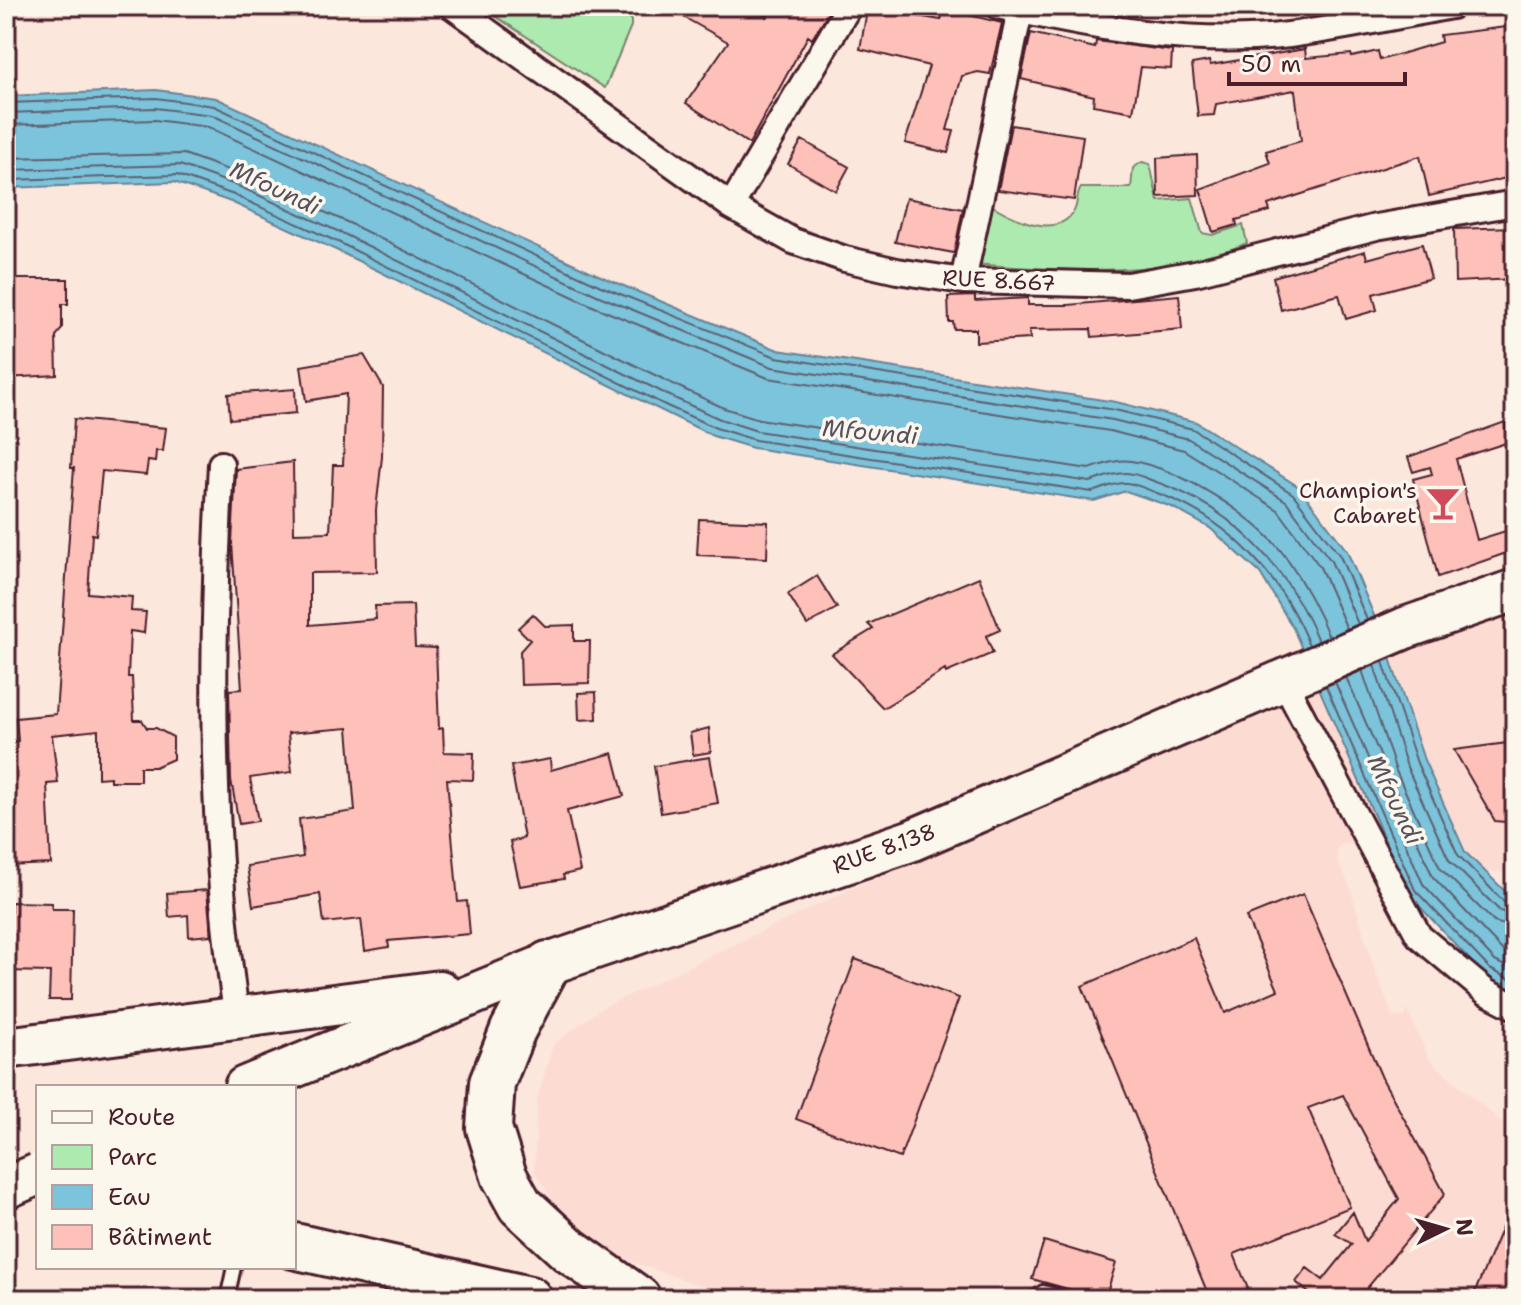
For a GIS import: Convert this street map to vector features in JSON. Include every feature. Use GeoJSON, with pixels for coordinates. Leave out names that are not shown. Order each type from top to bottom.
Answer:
{"type":"FeatureCollection","features":[{"type":"Feature","properties":{"kind":"highway"},"geometry":{"type":"LineString","coordinates":[[548,964],[513,1030],[492,1083],[489,1128],[504,1176],[520,1205],[569,1250],[638,1299]]}},
{"type":"Feature","properties":{"kind":"highway"},"geometry":{"type":"LineString","coordinates":[[6,1179],[36,1186]]}},
{"type":"Feature","properties":{"kind":"highway"},"geometry":{"type":"LineString","coordinates":[[296,1246],[529,1299]]}},
{"type":"Feature","properties":{"kind":"main road","name":"RUE 8.138"},"geometry":{"type":"LineString","coordinates":[[250,1085],[548,964],[910,841],[1405,628],[1515,590]]}},
{"type":"Feature","properties":{"kind":"main road"},"geometry":{"type":"LineString","coordinates":[[6,1048],[500,982]]}},
{"type":"Feature","properties":{"kind":"main road"},"geometry":{"type":"LineString","coordinates":[[6,1188],[36,1175]]}},
{"type":"Feature","properties":{"kind":"street","name":"RUE 8.667"},"geometry":{"type":"LineString","coordinates":[[452,6],[731,206],[793,241],[845,259],[963,281],[1128,285],[1160,280],[1376,227],[1515,203]]}},
{"type":"Feature","properties":{"kind":"street"},"geometry":{"type":"LineString","coordinates":[[731,206],[849,6]]}},
{"type":"Feature","properties":{"kind":"street"},"geometry":{"type":"LineString","coordinates":[[963,281],[1009,8],[1148,35],[1215,38],[1287,35],[1452,6]]}},
{"type":"Feature","properties":{"kind":"street"},"geometry":{"type":"LineString","coordinates":[[221,464],[212,653],[228,957],[237,1019]]}},
{"type":"Feature","properties":{"kind":"street"},"geometry":{"type":"LineString","coordinates":[[1290,677],[1419,936],[1486,992],[1515,1007]]}},
{"type":"Feature","properties":{"kind":"lane"},"geometry":{"type":"LineString","coordinates":[[227,1299],[234,1269]]}},
{"type":"Feature","properties":{"kind":"lane"},"geometry":{"type":"LineString","coordinates":[[1034,1299],[1043,1292],[1070,1299]]}},
{"type":"Feature","properties":{"kind":"shaded area"},"geometry":{"type":"Polygon","coordinates":[[[1515,608],[1515,874],[1421,865],[1344,842],[1337,848],[1338,862],[1350,887],[1372,962],[1393,1018],[1406,1016],[1407,1009],[1429,1059],[1515,1134],[1515,1299],[740,1299],[629,1261],[566,1220],[534,1171],[537,1099],[553,1045],[600,1009],[890,870],[1404,649],[1515,608]]]}},
{"type":"Feature","properties":{"kind":"green space"},"geometry":{"type":"Polygon","coordinates":[[[480,6],[602,6],[631,17],[631,26],[605,88],[480,6]]]}},
{"type":"Feature","properties":{"kind":"green space"},"geometry":{"type":"Polygon","coordinates":[[[1142,162],[1150,164],[1158,201],[1192,198],[1202,233],[1212,235],[1243,225],[1247,243],[1182,263],[1112,270],[971,264],[961,255],[960,221],[970,199],[977,196],[1026,222],[1053,225],[1065,221],[1074,211],[1081,188],[1131,188],[1133,168],[1142,162]]]}},
{"type":"Feature","properties":{"kind":"water","name":"Mfoundi"},"geometry":{"type":"Polygon","coordinates":[[[156,90],[216,98],[607,279],[778,350],[1116,402],[1196,422],[1299,487],[1347,551],[1383,637],[1424,760],[1465,852],[1515,901],[1515,991],[1485,976],[1408,894],[1293,628],[1260,573],[1210,528],[1172,507],[1126,491],[1094,501],[753,448],[713,436],[336,250],[231,202],[174,182],[6,188],[6,96],[156,90]]]}},
{"type":"Feature","properties":{"kind":"building"},"geometry":{"type":"Polygon","coordinates":[[[664,6],[747,6],[767,17],[773,6],[832,6],[812,39],[808,36],[749,144],[686,103],[728,42],[664,6]]]}},
{"type":"Feature","properties":{"kind":"building"},"geometry":{"type":"Polygon","coordinates":[[[944,9],[1002,23],[990,74],[978,72],[962,76],[947,130],[954,131],[948,153],[905,143],[929,66],[860,49],[867,11],[882,14],[883,10],[941,20],[944,9]]]}},
{"type":"Feature","properties":{"kind":"building"},"geometry":{"type":"Polygon","coordinates":[[[1515,26],[1515,176],[1429,196],[1420,156],[1268,205],[1270,211],[1236,220],[1237,225],[1213,232],[1200,189],[1270,163],[1266,151],[1301,141],[1295,90],[1216,104],[1214,115],[1198,116],[1192,64],[1209,61],[1210,65],[1305,49],[1306,58],[1351,54],[1352,57],[1378,51],[1380,60],[1441,42],[1440,35],[1515,26]]]}},
{"type":"Feature","properties":{"kind":"building"},"geometry":{"type":"Polygon","coordinates":[[[1031,33],[1095,48],[1096,41],[1172,51],[1171,69],[1141,67],[1133,112],[1093,105],[1094,96],[1021,79],[1031,33]]]}},
{"type":"Feature","properties":{"kind":"building"},"geometry":{"type":"Polygon","coordinates":[[[1011,125],[1083,136],[1074,200],[998,190],[1011,125]]]}},
{"type":"Feature","properties":{"kind":"building"},"geometry":{"type":"Polygon","coordinates":[[[802,140],[849,167],[836,191],[788,164],[802,140]]]}},
{"type":"Feature","properties":{"kind":"building"},"geometry":{"type":"Polygon","coordinates":[[[1197,155],[1198,195],[1158,197],[1157,158],[1197,155]]]}},
{"type":"Feature","properties":{"kind":"building"},"geometry":{"type":"Polygon","coordinates":[[[906,198],[963,209],[954,253],[895,242],[906,198]]]}},
{"type":"Feature","properties":{"kind":"building"},"geometry":{"type":"Polygon","coordinates":[[[1515,227],[1515,279],[1455,282],[1454,229],[1515,227]]]}},
{"type":"Feature","properties":{"kind":"building"},"geometry":{"type":"Polygon","coordinates":[[[1422,244],[1431,278],[1373,294],[1377,310],[1346,319],[1339,295],[1281,310],[1273,277],[1365,251],[1367,259],[1422,244]]]}},
{"type":"Feature","properties":{"kind":"building"},"geometry":{"type":"Polygon","coordinates":[[[6,279],[68,279],[68,304],[62,304],[62,329],[56,336],[57,375],[6,378],[6,279]]]}},
{"type":"Feature","properties":{"kind":"building"},"geometry":{"type":"Polygon","coordinates":[[[1179,295],[1182,329],[1092,337],[1091,329],[1029,330],[1030,339],[976,342],[976,329],[954,329],[953,322],[949,322],[948,297],[975,296],[975,301],[1028,298],[1028,305],[1068,305],[1179,295]]]}},
{"type":"Feature","properties":{"kind":"building"},"geometry":{"type":"Polygon","coordinates":[[[364,355],[383,387],[382,457],[376,510],[377,572],[310,573],[310,625],[376,619],[375,606],[413,605],[415,647],[436,648],[439,729],[443,728],[444,752],[474,753],[473,780],[447,779],[458,902],[467,901],[470,934],[388,941],[389,947],[365,951],[361,919],[324,923],[320,894],[253,906],[247,866],[303,857],[299,819],[355,811],[348,728],[288,733],[292,772],[250,778],[258,821],[239,824],[231,780],[229,690],[242,689],[232,543],[236,469],[293,462],[294,533],[330,532],[333,465],[343,465],[346,394],[306,401],[301,366],[364,355]]]}},
{"type":"Feature","properties":{"kind":"building"},"geometry":{"type":"Polygon","coordinates":[[[295,389],[296,413],[230,419],[228,394],[295,389]]]}},
{"type":"Feature","properties":{"kind":"building"},"geometry":{"type":"Polygon","coordinates":[[[74,419],[166,428],[163,451],[156,451],[155,462],[148,461],[146,475],[102,471],[96,535],[92,534],[88,593],[132,597],[131,611],[146,612],[144,633],[130,631],[128,677],[132,677],[134,720],[142,720],[147,728],[156,728],[173,737],[173,759],[155,767],[140,767],[140,781],[110,781],[110,777],[98,778],[98,730],[52,735],[58,783],[47,784],[51,864],[6,866],[6,743],[18,741],[16,718],[56,714],[74,468],[71,468],[74,419]]]}},
{"type":"Feature","properties":{"kind":"building","name":"Champion's Cabaret"},"geometry":{"type":"Polygon","coordinates":[[[1505,422],[1509,442],[1456,459],[1477,540],[1515,528],[1515,550],[1438,577],[1413,479],[1432,474],[1430,467],[1413,472],[1408,457],[1505,422]]]}},
{"type":"Feature","properties":{"kind":"building"},"geometry":{"type":"Polygon","coordinates":[[[699,519],[768,522],[767,558],[697,555],[699,519]]]}},
{"type":"Feature","properties":{"kind":"building"},"geometry":{"type":"Polygon","coordinates":[[[817,576],[837,608],[807,625],[788,594],[817,576]]]}},
{"type":"Feature","properties":{"kind":"building"},"geometry":{"type":"Polygon","coordinates":[[[979,577],[1000,630],[986,636],[993,653],[946,673],[945,670],[883,708],[832,654],[873,629],[868,624],[979,577]]]}},
{"type":"Feature","properties":{"kind":"building"},"geometry":{"type":"Polygon","coordinates":[[[533,614],[545,626],[574,625],[574,641],[590,641],[589,683],[521,685],[520,651],[530,640],[518,628],[533,614]]]}},
{"type":"Feature","properties":{"kind":"building"},"geometry":{"type":"Polygon","coordinates":[[[596,692],[597,719],[579,720],[578,693],[596,692]]]}},
{"type":"Feature","properties":{"kind":"building"},"geometry":{"type":"Polygon","coordinates":[[[709,728],[711,752],[693,755],[690,733],[709,728]]]}},
{"type":"Feature","properties":{"kind":"building"},"geometry":{"type":"Polygon","coordinates":[[[1515,742],[1515,823],[1495,821],[1454,750],[1515,742]]]}},
{"type":"Feature","properties":{"kind":"building"},"geometry":{"type":"Polygon","coordinates":[[[613,753],[624,796],[567,811],[580,871],[563,875],[564,879],[520,886],[510,842],[524,838],[511,766],[550,759],[551,770],[613,753]]]}},
{"type":"Feature","properties":{"kind":"building"},"geometry":{"type":"Polygon","coordinates":[[[710,757],[718,803],[661,813],[654,766],[710,757]]]}},
{"type":"Feature","properties":{"kind":"building"},"geometry":{"type":"Polygon","coordinates":[[[207,890],[211,935],[189,937],[188,915],[169,917],[167,893],[207,890]]]}},
{"type":"Feature","properties":{"kind":"building"},"geometry":{"type":"Polygon","coordinates":[[[1303,894],[1382,1078],[1445,1194],[1358,1299],[1308,1299],[1311,1295],[1296,1282],[1307,1268],[1323,1280],[1352,1244],[1335,1234],[1353,1212],[1365,1241],[1399,1199],[1343,1095],[1308,1108],[1350,1207],[1234,1254],[1252,1299],[1210,1299],[1082,986],[1194,938],[1225,1013],[1278,990],[1246,917],[1303,894]]]}},
{"type":"Feature","properties":{"kind":"building"},"geometry":{"type":"Polygon","coordinates":[[[11,902],[52,903],[52,909],[73,909],[71,1000],[49,1000],[50,972],[6,971],[6,916],[11,916],[11,902]]]}},
{"type":"Feature","properties":{"kind":"building"},"geometry":{"type":"Polygon","coordinates":[[[855,959],[959,998],[900,1158],[796,1119],[855,959]]]}},
{"type":"Feature","properties":{"kind":"building"},"geometry":{"type":"Polygon","coordinates":[[[1515,1196],[1515,1299],[1472,1299],[1515,1196]]]}},
{"type":"Feature","properties":{"kind":"building"},"geometry":{"type":"Polygon","coordinates":[[[1044,1241],[1116,1263],[1105,1299],[1032,1279],[1044,1241]]]}},
{"type":"Feature","properties":{"kind":"place","name":"Champion's Cabaret"},"geometry":{"type":"Point","coordinates":[1443,503]}}]}
